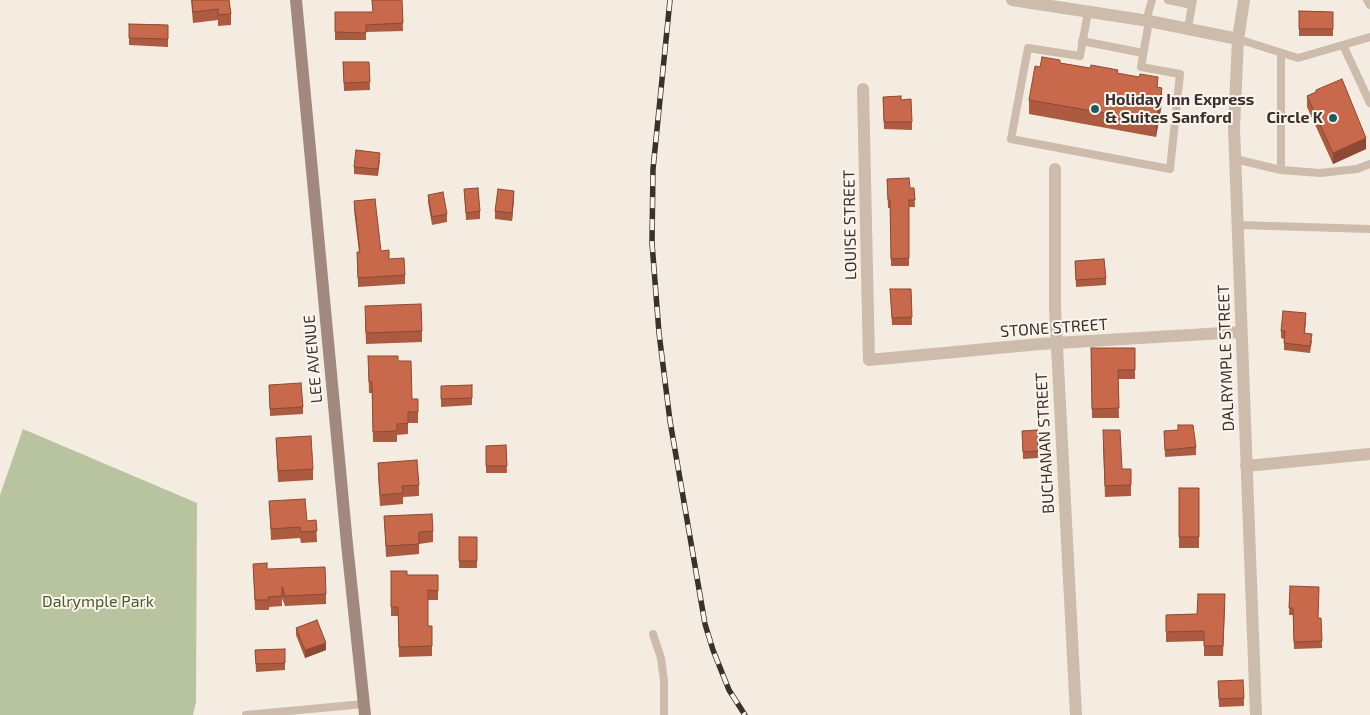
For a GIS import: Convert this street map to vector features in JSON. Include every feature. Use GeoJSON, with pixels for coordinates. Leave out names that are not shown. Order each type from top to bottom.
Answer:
{"type":"FeatureCollection","features":[{"type":"Feature","properties":{"kind":"street","name":"LEE AVENUE"},"geometry":{"type":"LineString","coordinates":[[296,0],[345,525],[365,710]]}},
{"type":"Feature","properties":{"kind":"street"},"geometry":{"type":"LineString","coordinates":[[1012,0],[1046,3],[1088,12],[1188,28],[1238,39]]}},
{"type":"Feature","properties":{"kind":"street","name":"DALRYMPLE STREET"},"geometry":{"type":"LineString","coordinates":[[1244,0],[1238,39],[1234,128],[1240,332],[1256,715]]}},
{"type":"Feature","properties":{"kind":"street","name":"LOUISE STREET"},"geometry":{"type":"LineString","coordinates":[[862,89],[870,360]]}},
{"type":"Feature","properties":{"kind":"street","name":"BUCHANAN STREET"},"geometry":{"type":"LineString","coordinates":[[1055,169],[1055,308],[1076,715]]}},
{"type":"Feature","properties":{"kind":"street","name":"STONE STREET"},"geometry":{"type":"LineString","coordinates":[[870,360],[1040,344],[1240,332]]}},
{"type":"Feature","properties":{"kind":"street"},"geometry":{"type":"LineString","coordinates":[[1246,466],[1370,454]]}},
{"type":"Feature","properties":{"kind":"lane"},"geometry":{"type":"LineString","coordinates":[[1088,12],[1080,56],[1028,48],[1011,139],[1170,169],[1180,74],[1141,67],[1147,21],[1152,0]]}},
{"type":"Feature","properties":{"kind":"lane"},"geometry":{"type":"LineString","coordinates":[[1168,0],[1193,2],[1188,28]]}},
{"type":"Feature","properties":{"kind":"lane"},"geometry":{"type":"LineString","coordinates":[[1367,0],[1370,5]]}},
{"type":"Feature","properties":{"kind":"lane"},"geometry":{"type":"LineString","coordinates":[[1238,39],[1298,58],[1370,37]]}},
{"type":"Feature","properties":{"kind":"lane"},"geometry":{"type":"LineString","coordinates":[[1082,41],[1144,53]]}},
{"type":"Feature","properties":{"kind":"lane"},"geometry":{"type":"LineString","coordinates":[[1343,45],[1370,103]]}},
{"type":"Feature","properties":{"kind":"lane"},"geometry":{"type":"LineString","coordinates":[[1281,53],[1281,170]]}},
{"type":"Feature","properties":{"kind":"lane"},"geometry":{"type":"LineString","coordinates":[[1235,159],[1281,170],[1320,173],[1357,169],[1370,164]]}},
{"type":"Feature","properties":{"kind":"lane"},"geometry":{"type":"LineString","coordinates":[[1237,225],[1370,229]]}},
{"type":"Feature","properties":{"kind":"lane"},"geometry":{"type":"LineString","coordinates":[[653,634],[662,666],[664,715]]}},
{"type":"Feature","properties":{"kind":"lane"},"geometry":{"type":"LineString","coordinates":[[246,715],[365,710]]}},
{"type":"Feature","properties":{"kind":"green space","name":"Dalrymple Park"},"geometry":{"type":"Polygon","coordinates":[[[23,429],[197,503],[196,702],[193,715],[0,715],[0,495],[23,429]]]}},
{"type":"Feature","properties":{"kind":"building"},"geometry":{"type":"Polygon","coordinates":[[[192,0],[229,0],[231,14],[218,15],[218,9],[193,12],[192,0]]]}},
{"type":"Feature","properties":{"kind":"building"},"geometry":{"type":"Polygon","coordinates":[[[372,0],[402,0],[403,23],[366,25],[366,33],[335,32],[335,12],[373,12],[372,0]]]}},
{"type":"Feature","properties":{"kind":"building"},"geometry":{"type":"Polygon","coordinates":[[[1299,11],[1333,12],[1333,29],[1299,29],[1299,11]]]}},
{"type":"Feature","properties":{"kind":"building"},"geometry":{"type":"Polygon","coordinates":[[[129,24],[168,25],[168,39],[129,38],[129,24]]]}},
{"type":"Feature","properties":{"kind":"building","name":"Holiday Inn Express & Suites Sanford"},"geometry":{"type":"Polygon","coordinates":[[[1042,57],[1060,60],[1060,63],[1090,68],[1091,65],[1118,70],[1117,73],[1139,77],[1140,74],[1158,77],[1157,87],[1162,88],[1156,122],[1029,100],[1035,66],[1040,67],[1042,57]]]}},
{"type":"Feature","properties":{"kind":"building"},"geometry":{"type":"Polygon","coordinates":[[[343,62],[369,62],[370,82],[344,83],[343,62]]]}},
{"type":"Feature","properties":{"kind":"building","name":"Circle K"},"geometry":{"type":"Polygon","coordinates":[[[1342,79],[1366,138],[1333,153],[1307,96],[1342,79]]]}},
{"type":"Feature","properties":{"kind":"building"},"geometry":{"type":"Polygon","coordinates":[[[901,96],[901,100],[911,99],[912,122],[884,122],[883,97],[901,96]]]}},
{"type":"Feature","properties":{"kind":"building"},"geometry":{"type":"Polygon","coordinates":[[[356,150],[380,153],[378,169],[354,167],[356,150]]]}},
{"type":"Feature","properties":{"kind":"building"},"geometry":{"type":"Polygon","coordinates":[[[909,178],[910,188],[914,188],[915,200],[909,200],[909,258],[891,259],[890,200],[888,200],[887,179],[909,178]]]}},
{"type":"Feature","properties":{"kind":"building"},"geometry":{"type":"Polygon","coordinates":[[[478,188],[480,211],[466,213],[464,189],[478,188]]]}},
{"type":"Feature","properties":{"kind":"building"},"geometry":{"type":"Polygon","coordinates":[[[498,189],[514,191],[512,213],[495,211],[498,189]]]}},
{"type":"Feature","properties":{"kind":"building"},"geometry":{"type":"Polygon","coordinates":[[[443,192],[447,214],[432,217],[428,195],[443,192]]]}},
{"type":"Feature","properties":{"kind":"building"},"geometry":{"type":"Polygon","coordinates":[[[375,199],[381,251],[389,250],[389,259],[404,258],[405,275],[358,278],[357,252],[360,252],[354,201],[375,199]]]}},
{"type":"Feature","properties":{"kind":"building"},"geometry":{"type":"Polygon","coordinates":[[[1104,259],[1106,278],[1076,280],[1075,261],[1104,259]]]}},
{"type":"Feature","properties":{"kind":"building"},"geometry":{"type":"Polygon","coordinates":[[[890,289],[911,289],[912,317],[892,318],[890,289]]]}},
{"type":"Feature","properties":{"kind":"building"},"geometry":{"type":"Polygon","coordinates":[[[421,304],[422,331],[366,333],[365,306],[421,304]]]}},
{"type":"Feature","properties":{"kind":"building"},"geometry":{"type":"Polygon","coordinates":[[[1283,311],[1306,313],[1304,333],[1312,334],[1310,346],[1284,343],[1285,331],[1281,331],[1283,311]]]}},
{"type":"Feature","properties":{"kind":"building"},"geometry":{"type":"Polygon","coordinates":[[[1091,348],[1135,348],[1135,370],[1118,370],[1119,408],[1092,409],[1091,348]]]}},
{"type":"Feature","properties":{"kind":"building"},"geometry":{"type":"Polygon","coordinates":[[[368,356],[398,356],[398,361],[411,361],[412,399],[418,399],[418,412],[408,412],[408,423],[397,424],[397,431],[373,432],[372,382],[369,382],[368,356]]]}},
{"type":"Feature","properties":{"kind":"building"},"geometry":{"type":"Polygon","coordinates":[[[301,383],[303,407],[270,409],[269,385],[301,383]]]}},
{"type":"Feature","properties":{"kind":"building"},"geometry":{"type":"Polygon","coordinates":[[[472,385],[472,398],[441,399],[441,386],[472,385]]]}},
{"type":"Feature","properties":{"kind":"building"},"geometry":{"type":"Polygon","coordinates":[[[1178,425],[1193,425],[1196,447],[1165,450],[1164,431],[1178,430],[1178,425]]]}},
{"type":"Feature","properties":{"kind":"building"},"geometry":{"type":"Polygon","coordinates":[[[1037,430],[1038,451],[1023,452],[1022,431],[1037,430]]]}},
{"type":"Feature","properties":{"kind":"building"},"geometry":{"type":"Polygon","coordinates":[[[1103,430],[1120,430],[1122,469],[1131,469],[1131,485],[1105,486],[1103,430]]]}},
{"type":"Feature","properties":{"kind":"building"},"geometry":{"type":"Polygon","coordinates":[[[311,436],[313,469],[278,471],[276,438],[311,436]]]}},
{"type":"Feature","properties":{"kind":"building"},"geometry":{"type":"Polygon","coordinates":[[[506,445],[507,466],[486,466],[486,446],[506,445]]]}},
{"type":"Feature","properties":{"kind":"building"},"geometry":{"type":"Polygon","coordinates":[[[417,460],[419,485],[402,486],[403,493],[380,495],[378,463],[417,460]]]}},
{"type":"Feature","properties":{"kind":"building"},"geometry":{"type":"Polygon","coordinates":[[[1179,488],[1199,488],[1199,537],[1179,537],[1179,488]]]}},
{"type":"Feature","properties":{"kind":"building"},"geometry":{"type":"Polygon","coordinates":[[[305,499],[307,521],[316,520],[317,531],[301,532],[300,527],[271,529],[269,501],[305,499]]]}},
{"type":"Feature","properties":{"kind":"building"},"geometry":{"type":"Polygon","coordinates":[[[432,514],[433,531],[419,532],[419,544],[386,546],[384,516],[432,514]]]}},
{"type":"Feature","properties":{"kind":"building"},"geometry":{"type":"Polygon","coordinates":[[[459,537],[477,537],[477,561],[459,561],[459,537]]]}},
{"type":"Feature","properties":{"kind":"building"},"geometry":{"type":"Polygon","coordinates":[[[267,563],[267,569],[325,567],[326,594],[285,596],[282,586],[282,596],[268,597],[269,600],[255,600],[253,564],[267,563]]]}},
{"type":"Feature","properties":{"kind":"building"},"geometry":{"type":"Polygon","coordinates":[[[391,571],[407,571],[407,575],[438,575],[438,591],[428,590],[428,626],[432,626],[432,646],[399,647],[398,607],[391,607],[391,571]]]}},
{"type":"Feature","properties":{"kind":"building"},"geometry":{"type":"Polygon","coordinates":[[[1290,586],[1319,587],[1318,618],[1321,618],[1322,641],[1294,642],[1293,608],[1289,608],[1290,586]]]}},
{"type":"Feature","properties":{"kind":"building"},"geometry":{"type":"Polygon","coordinates":[[[1198,594],[1225,594],[1223,646],[1204,646],[1204,631],[1166,632],[1166,615],[1197,614],[1198,594]]]}},
{"type":"Feature","properties":{"kind":"building"},"geometry":{"type":"Polygon","coordinates":[[[317,620],[326,643],[305,650],[296,628],[317,620]]]}},
{"type":"Feature","properties":{"kind":"building"},"geometry":{"type":"Polygon","coordinates":[[[285,649],[285,663],[256,664],[255,650],[285,649]]]}},
{"type":"Feature","properties":{"kind":"building"},"geometry":{"type":"Polygon","coordinates":[[[1243,680],[1244,698],[1219,699],[1218,681],[1243,680]]]}},
{"type":"Feature","properties":{"kind":"railway"},"geometry":{"type":"LineString","coordinates":[[670,0],[653,169],[652,243],[659,333],[670,421],[705,624],[729,690],[745,715]]}},
{"type":"Feature","properties":{"kind":"place","name":"Holiday Inn Express & Suites Sanford"},"geometry":{"type":"Point","coordinates":[1095,109]}},
{"type":"Feature","properties":{"kind":"place","name":"Circle K"},"geometry":{"type":"Point","coordinates":[1333,118]}}]}
